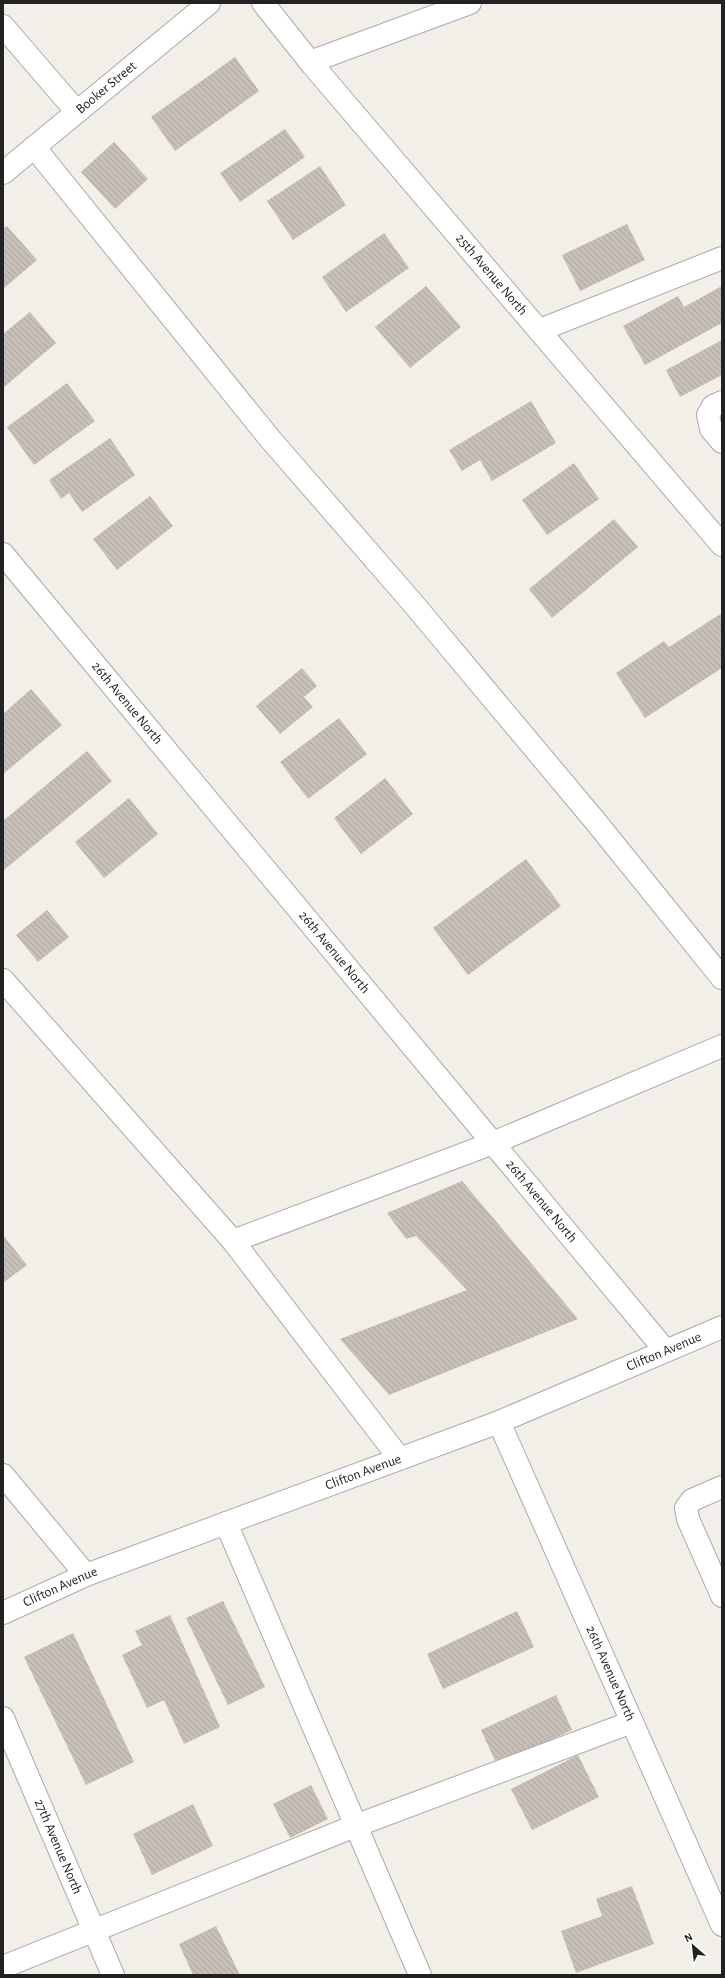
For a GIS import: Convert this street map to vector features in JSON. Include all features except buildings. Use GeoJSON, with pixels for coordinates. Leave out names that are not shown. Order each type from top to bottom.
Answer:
{"type":"FeatureCollection","features":[{"type":"Feature","properties":{"kind":"street","name":"Booker Street"},"geometry":{"type":"LineString","coordinates":[[3,173],[209,3]]}},
{"type":"Feature","properties":{"kind":"street","name":"25th Avenue North"},"geometry":{"type":"LineString","coordinates":[[263,3],[310,62],[722,545]]}},
{"type":"Feature","properties":{"kind":"street"},"geometry":{"type":"LineString","coordinates":[[310,62],[470,3]]}},
{"type":"Feature","properties":{"kind":"street"},"geometry":{"type":"LineString","coordinates":[[3,26],[77,112]]}},
{"type":"Feature","properties":{"kind":"street"},"geometry":{"type":"LineString","coordinates":[[34,147],[272,440],[421,613],[596,822],[722,978]]}},
{"type":"Feature","properties":{"kind":"street"},"geometry":{"type":"LineString","coordinates":[[540,330],[722,258]]}},
{"type":"Feature","properties":{"kind":"street"},"geometry":{"type":"LineString","coordinates":[[722,402],[713,406],[708,415],[711,429],[722,442]]}},
{"type":"Feature","properties":{"kind":"street","name":"26th Avenue North"},"geometry":{"type":"LineString","coordinates":[[3,554],[665,1350]]}},
{"type":"Feature","properties":{"kind":"street"},"geometry":{"type":"LineString","coordinates":[[3,980],[233,1241],[400,1459]]}},
{"type":"Feature","properties":{"kind":"street"},"geometry":{"type":"LineString","coordinates":[[233,1241],[493,1143],[722,1046]]}},
{"type":"Feature","properties":{"kind":"street","name":"Clifton Avenue"},"geometry":{"type":"LineString","coordinates":[[3,1613],[86,1575],[499,1422],[722,1327]]}},
{"type":"Feature","properties":{"kind":"street","name":"26th Avenue North"},"geometry":{"type":"LineString","coordinates":[[499,1422],[722,1925]]}},
{"type":"Feature","properties":{"kind":"street"},"geometry":{"type":"LineString","coordinates":[[3,1475],[86,1575]]}},
{"type":"Feature","properties":{"kind":"street"},"geometry":{"type":"LineString","coordinates":[[722,1487],[692,1500],[686,1508],[688,1518],[722,1596]]}},
{"type":"Feature","properties":{"kind":"street"},"geometry":{"type":"LineString","coordinates":[[226,1523],[420,1975]]}},
{"type":"Feature","properties":{"kind":"street","name":"27th Avenue North"},"geometry":{"type":"LineString","coordinates":[[3,1718],[113,1975]]}},
{"type":"Feature","properties":{"kind":"street"},"geometry":{"type":"LineString","coordinates":[[3,1967],[355,1826],[632,1722]]}}]}
